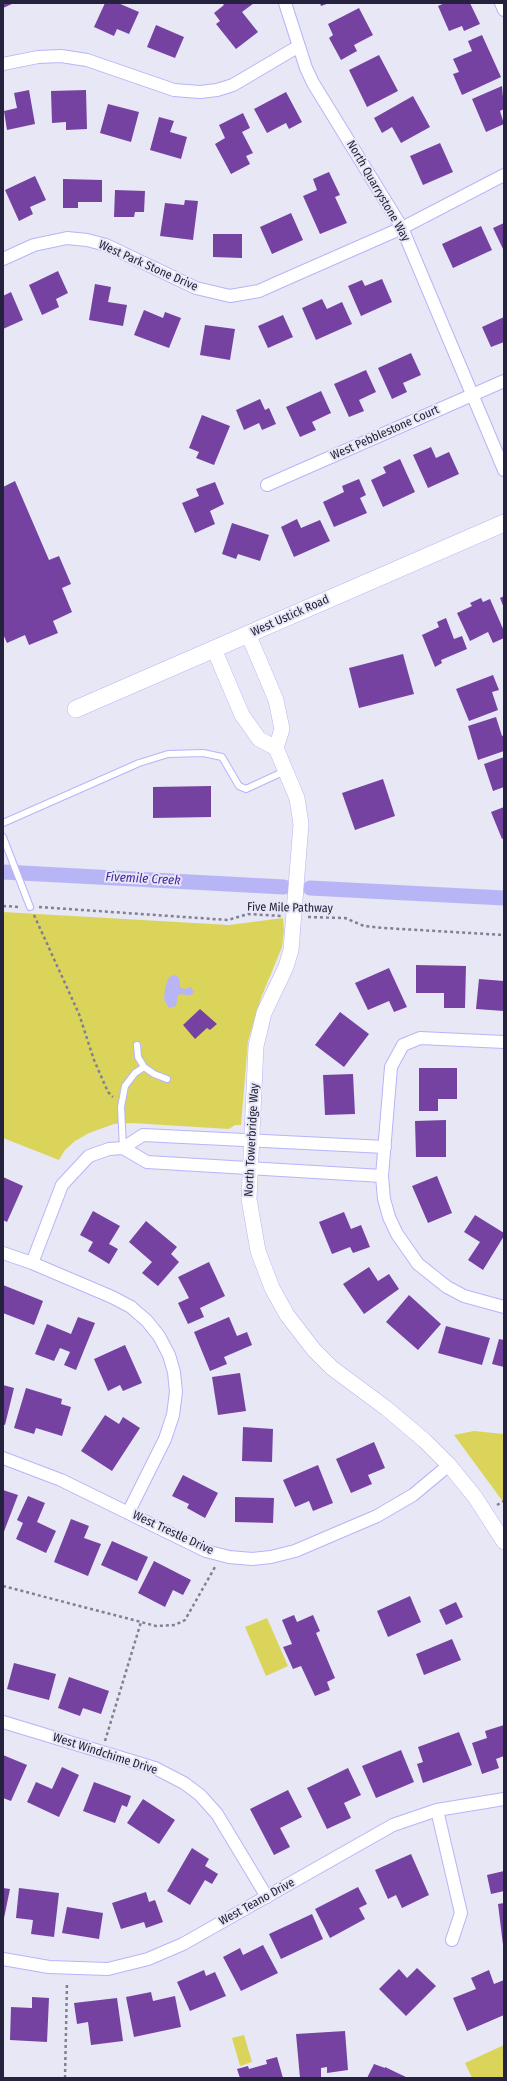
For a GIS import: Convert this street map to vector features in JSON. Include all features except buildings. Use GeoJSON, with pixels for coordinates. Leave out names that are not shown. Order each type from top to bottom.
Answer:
{"type":"FeatureCollection","features":[{"type":"Feature","properties":{"kind":"main road","name":"West Ustick Road"},"geometry":{"type":"LineString","coordinates":[[76,709],[504,523]]}},
{"type":"Feature","properties":{"kind":"street","name":"North Quarrystone Way"},"geometry":{"type":"LineString","coordinates":[[285,3],[299,46],[314,83],[402,228],[471,395],[504,470]]}},
{"type":"Feature","properties":{"kind":"street"},"geometry":{"type":"LineString","coordinates":[[501,3],[504,10]]}},
{"type":"Feature","properties":{"kind":"street"},"geometry":{"type":"LineString","coordinates":[[3,64],[38,57],[74,58],[105,65],[174,90],[200,92],[217,90],[233,85],[299,46]]}},
{"type":"Feature","properties":{"kind":"street","name":"West Park Stone Drive"},"geometry":{"type":"LineString","coordinates":[[3,259],[34,245],[67,238],[87,240],[106,245],[196,288],[230,296],[259,291],[402,228],[504,175]]}},
{"type":"Feature","properties":{"kind":"street","name":"West Pebblestone Court"},"geometry":{"type":"LineString","coordinates":[[266,485],[504,381]]}},
{"type":"Feature","properties":{"kind":"street"},"geometry":{"type":"LineString","coordinates":[[214,649],[242,715],[259,739],[276,748],[282,729],[276,700],[248,634]]}},
{"type":"Feature","properties":{"kind":"street","name":"North Towerbridge Way"},"geometry":{"type":"LineString","coordinates":[[276,748],[297,798],[302,824],[295,917],[290,955],[264,1013],[256,1046],[249,1199],[254,1234],[265,1272],[287,1315],[314,1350],[332,1368],[404,1422],[449,1465],[475,1497],[504,1542]]}},
{"type":"Feature","properties":{"kind":"street"},"geometry":{"type":"LineString","coordinates":[[504,1042],[420,1038],[403,1045],[391,1067],[382,1176],[384,1199],[389,1217],[403,1244],[418,1264],[447,1287],[464,1296],[504,1307]]}},
{"type":"Feature","properties":{"kind":"street"},"geometry":{"type":"LineString","coordinates":[[32,1263],[62,1186],[89,1156],[109,1149],[123,1148],[142,1135],[385,1146]]}},
{"type":"Feature","properties":{"kind":"street"},"geometry":{"type":"LineString","coordinates":[[123,1148],[147,1162],[382,1176]]}},
{"type":"Feature","properties":{"kind":"street"},"geometry":{"type":"LineString","coordinates":[[3,1253],[32,1263],[112,1297],[131,1308],[151,1326],[169,1355],[174,1372],[176,1392],[173,1415],[165,1439],[128,1513]]}},
{"type":"Feature","properties":{"kind":"street","name":"West Trestle Drive"},"geometry":{"type":"LineString","coordinates":[[3,1458],[62,1480],[206,1551],[221,1555],[252,1559],[271,1557],[295,1551],[377,1516],[413,1495],[449,1465]]}},
{"type":"Feature","properties":{"kind":"street","name":"West Windchime Drive"},"geometry":{"type":"LineString","coordinates":[[3,1722],[155,1768],[184,1783],[200,1795],[217,1814],[267,1897]]}},
{"type":"Feature","properties":{"kind":"street","name":"West Teano Drive"},"geometry":{"type":"LineString","coordinates":[[3,1959],[49,1967],[108,1969],[148,1959],[184,1944],[393,1825],[437,1810],[504,1799]]}},
{"type":"Feature","properties":{"kind":"street"},"geometry":{"type":"LineString","coordinates":[[437,1810],[461,1913],[452,1940]]}},
{"type":"Feature","properties":{"kind":"lane"},"geometry":{"type":"LineString","coordinates":[[3,823],[139,763],[168,754],[203,753],[222,757],[239,786],[246,789],[285,771]]}},
{"type":"Feature","properties":{"kind":"lane"},"geometry":{"type":"LineString","coordinates":[[3,837],[30,907]]}},
{"type":"Feature","properties":{"kind":"lane"},"geometry":{"type":"LineString","coordinates":[[137,1045],[138,1057],[144,1067],[154,1074],[167,1079]]}},
{"type":"Feature","properties":{"kind":"lane"},"geometry":{"type":"LineString","coordinates":[[123,1148],[122,1107],[125,1086],[135,1073],[144,1067]]}},
{"type":"Feature","properties":{"kind":"path","name":"Five Mile Pathway"},"geometry":{"type":"LineString","coordinates":[[3,906],[228,920],[248,914],[346,918],[364,926],[504,935]]}},
{"type":"Feature","properties":{"kind":"path"},"geometry":{"type":"LineString","coordinates":[[30,907],[79,1014],[94,1060],[108,1092],[122,1107]]}},
{"type":"Feature","properties":{"kind":"path"},"geometry":{"type":"LineString","coordinates":[[3,1586],[156,1626],[175,1626],[185,1620],[221,1555]]}},
{"type":"Feature","properties":{"kind":"path"},"geometry":{"type":"LineString","coordinates":[[102,1752],[140,1622]]}},
{"type":"Feature","properties":{"kind":"path"},"geometry":{"type":"LineString","coordinates":[[65,2078],[67,1982]]}},
{"type":"Feature","properties":{"kind":"shaded area"},"geometry":{"type":"Polygon","coordinates":[[[3,912],[229,925],[283,918],[284,930],[282,947],[261,998],[248,1041],[241,1125],[235,1125],[229,1129],[132,1123],[114,1124],[89,1133],[75,1141],[65,1150],[59,1160],[3,1138],[3,912]]]}},
{"type":"Feature","properties":{"kind":"shaded area"},"geometry":{"type":"Polygon","coordinates":[[[474,1431],[504,1434],[504,1503],[454,1435],[474,1431]]]}},
{"type":"Feature","properties":{"kind":"shaded area"},"geometry":{"type":"Polygon","coordinates":[[[267,1618],[288,1666],[266,1676],[245,1627],[267,1618]]]}},
{"type":"Feature","properties":{"kind":"shaded area"},"geometry":{"type":"Polygon","coordinates":[[[244,2035],[252,2062],[240,2066],[232,2038],[244,2035]]]}},
{"type":"Feature","properties":{"kind":"shaded area"},"geometry":{"type":"Polygon","coordinates":[[[504,2045],[504,2078],[472,2078],[465,2063],[504,2045]]]}},
{"type":"Feature","properties":{"kind":"water"},"geometry":{"type":"Polygon","coordinates":[[[175,975],[179,978],[180,987],[184,989],[191,987],[194,992],[190,996],[182,994],[178,995],[176,1006],[169,1008],[164,1000],[165,988],[169,977],[175,975]]]}},
{"type":"Feature","properties":{"kind":"waterway","name":"Fivemile Creek"},"geometry":{"type":"LineString","coordinates":[[3,872],[284,887]]}},
{"type":"Feature","properties":{"kind":"waterway","name":"Fivemile Creek"},"geometry":{"type":"LineString","coordinates":[[310,888],[504,898]]}}]}
